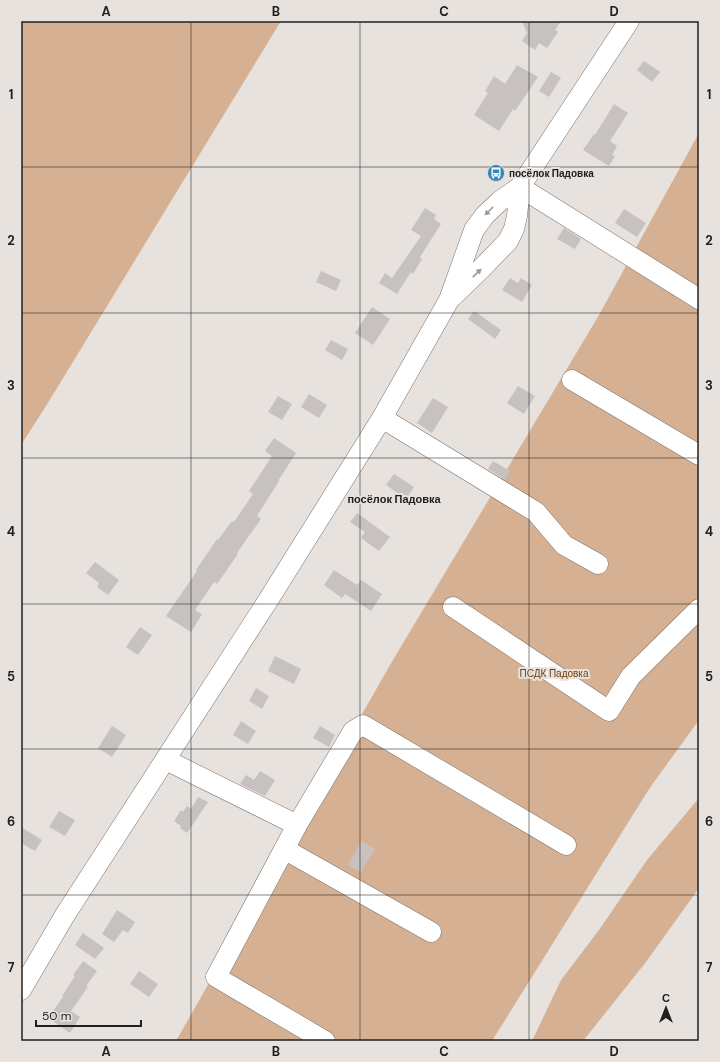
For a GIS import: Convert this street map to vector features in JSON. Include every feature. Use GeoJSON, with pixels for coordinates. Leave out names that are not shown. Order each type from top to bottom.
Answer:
{"type":"FeatureCollection","features":[{"type":"Feature","properties":{"kind":"street"},"geometry":{"type":"LineString","coordinates":[[21,990],[66,915],[267,602],[382,418],[449,300],[474,230],[485,215],[500,201],[520,188],[629,21]]}},
{"type":"Feature","properties":{"kind":"street"},"geometry":{"type":"LineString","coordinates":[[520,188],[699,299]]}},
{"type":"Feature","properties":{"kind":"street"},"geometry":{"type":"LineString","coordinates":[[449,300],[508,241],[514,229],[517,216],[520,188]]}},
{"type":"Feature","properties":{"kind":"street"},"geometry":{"type":"LineString","coordinates":[[572,380],[699,455]]}},
{"type":"Feature","properties":{"kind":"street"},"geometry":{"type":"LineString","coordinates":[[382,418],[536,512],[564,545],[598,564]]}},
{"type":"Feature","properties":{"kind":"street"},"geometry":{"type":"LineString","coordinates":[[453,607],[609,711],[631,676],[699,609]]}},
{"type":"Feature","properties":{"kind":"street"},"geometry":{"type":"LineString","coordinates":[[325,1041],[216,977],[297,825],[353,731],[363,725],[566,845]]}},
{"type":"Feature","properties":{"kind":"street"},"geometry":{"type":"LineString","coordinates":[[166,760],[297,825]]}},
{"type":"Feature","properties":{"kind":"street"},"geometry":{"type":"LineString","coordinates":[[284,849],[431,932]]}},
{"type":"Feature","properties":{"kind":"green space"},"geometry":{"type":"Polygon","coordinates":[[[21,21],[281,21],[21,445],[21,21]]]}},
{"type":"Feature","properties":{"kind":"green space","name":"ПСДК Падовка"},"geometry":{"type":"Polygon","coordinates":[[[699,133],[699,720],[649,789],[492,1041],[176,1041],[390,665],[599,315],[699,133]]]}},
{"type":"Feature","properties":{"kind":"green space"},"geometry":{"type":"Polygon","coordinates":[[[699,798],[699,888],[646,962],[583,1041],[532,1041],[561,980],[599,930],[647,860],[699,798]]]}},
{"type":"Feature","properties":{"kind":"building"},"geometry":{"type":"Polygon","coordinates":[[[522,21],[561,21],[555,30],[558,32],[547,48],[539,43],[535,50],[522,41],[527,33],[522,21]]]}},
{"type":"Feature","properties":{"kind":"building"},"geometry":{"type":"Polygon","coordinates":[[[644,61],[660,72],[652,82],[637,70],[644,61]]]}},
{"type":"Feature","properties":{"kind":"building"},"geometry":{"type":"Polygon","coordinates":[[[517,65],[538,77],[515,111],[513,109],[499,131],[474,115],[488,93],[485,91],[494,76],[505,84],[517,65]]]}},
{"type":"Feature","properties":{"kind":"building"},"geometry":{"type":"Polygon","coordinates":[[[551,72],[561,78],[549,97],[539,91],[551,72]]]}},
{"type":"Feature","properties":{"kind":"building"},"geometry":{"type":"Polygon","coordinates":[[[614,104],[628,113],[610,141],[617,146],[612,155],[615,156],[609,166],[583,150],[594,134],[595,135],[614,104]]]}},
{"type":"Feature","properties":{"kind":"building"},"geometry":{"type":"Polygon","coordinates":[[[425,208],[436,215],[434,219],[441,224],[420,257],[422,259],[413,274],[411,272],[397,294],[379,283],[385,273],[392,278],[421,236],[411,230],[425,208]]]}},
{"type":"Feature","properties":{"kind":"building"},"geometry":{"type":"Polygon","coordinates":[[[624,209],[646,223],[637,237],[615,223],[624,209]]]}},
{"type":"Feature","properties":{"kind":"building"},"geometry":{"type":"Polygon","coordinates":[[[564,228],[581,239],[575,249],[557,239],[564,228]]]}},
{"type":"Feature","properties":{"kind":"building"},"geometry":{"type":"Polygon","coordinates":[[[321,271],[341,280],[336,291],[316,282],[321,271]]]}},
{"type":"Feature","properties":{"kind":"building"},"geometry":{"type":"Polygon","coordinates":[[[510,278],[518,283],[521,278],[532,285],[522,302],[502,290],[510,278]]]}},
{"type":"Feature","properties":{"kind":"building"},"geometry":{"type":"Polygon","coordinates":[[[372,307],[390,319],[373,345],[355,333],[372,307]]]}},
{"type":"Feature","properties":{"kind":"building"},"geometry":{"type":"Polygon","coordinates":[[[474,311],[501,330],[495,339],[468,319],[474,311]]]}},
{"type":"Feature","properties":{"kind":"building"},"geometry":{"type":"Polygon","coordinates":[[[331,340],[348,349],[342,360],[325,350],[331,340]]]}},
{"type":"Feature","properties":{"kind":"building"},"geometry":{"type":"Polygon","coordinates":[[[518,386],[535,396],[524,414],[507,403],[518,386]]]}},
{"type":"Feature","properties":{"kind":"building"},"geometry":{"type":"Polygon","coordinates":[[[309,394],[327,405],[319,418],[301,407],[309,394]]]}},
{"type":"Feature","properties":{"kind":"building"},"geometry":{"type":"Polygon","coordinates":[[[278,396],[292,404],[282,420],[268,412],[278,396]]]}},
{"type":"Feature","properties":{"kind":"building"},"geometry":{"type":"Polygon","coordinates":[[[433,398],[448,407],[432,433],[417,423],[433,398]]]}},
{"type":"Feature","properties":{"kind":"building"},"geometry":{"type":"Polygon","coordinates":[[[274,438],[296,453],[257,516],[261,519],[217,584],[214,582],[195,610],[202,614],[191,632],[166,616],[217,539],[218,540],[232,521],[234,522],[253,494],[249,491],[272,456],[265,451],[274,438]]]}},
{"type":"Feature","properties":{"kind":"building"},"geometry":{"type":"Polygon","coordinates":[[[493,461],[510,471],[505,480],[488,469],[493,461]]]}},
{"type":"Feature","properties":{"kind":"building"},"geometry":{"type":"Polygon","coordinates":[[[394,474],[414,487],[406,499],[386,485],[394,474]]]}},
{"type":"Feature","properties":{"kind":"building"},"geometry":{"type":"Polygon","coordinates":[[[357,513],[390,537],[379,551],[361,538],[365,532],[350,522],[357,513]]]}},
{"type":"Feature","properties":{"kind":"building"},"geometry":{"type":"Polygon","coordinates":[[[95,562],[119,580],[108,595],[97,587],[99,583],[86,573],[95,562]]]}},
{"type":"Feature","properties":{"kind":"building"},"geometry":{"type":"Polygon","coordinates":[[[334,570],[357,585],[361,580],[382,594],[371,611],[345,594],[342,598],[324,585],[334,570]]]}},
{"type":"Feature","properties":{"kind":"building"},"geometry":{"type":"Polygon","coordinates":[[[140,627],[152,635],[138,655],[126,647],[140,627]]]}},
{"type":"Feature","properties":{"kind":"building"},"geometry":{"type":"Polygon","coordinates":[[[275,656],[301,669],[294,684],[268,671],[275,656]]]}},
{"type":"Feature","properties":{"kind":"building"},"geometry":{"type":"Polygon","coordinates":[[[256,688],[269,696],[262,709],[249,701],[256,688]]]}},
{"type":"Feature","properties":{"kind":"building"},"geometry":{"type":"Polygon","coordinates":[[[241,721],[256,731],[248,744],[233,735],[241,721]]]}},
{"type":"Feature","properties":{"kind":"building"},"geometry":{"type":"Polygon","coordinates":[[[112,726],[126,735],[112,757],[98,748],[112,726]]]}},
{"type":"Feature","properties":{"kind":"building"},"geometry":{"type":"Polygon","coordinates":[[[320,726],[335,735],[329,747],[313,738],[320,726]]]}},
{"type":"Feature","properties":{"kind":"building"},"geometry":{"type":"Polygon","coordinates":[[[260,771],[275,780],[265,796],[240,784],[246,775],[254,780],[260,771]]]}},
{"type":"Feature","properties":{"kind":"building"},"geometry":{"type":"Polygon","coordinates":[[[198,797],[208,802],[187,833],[174,821],[181,810],[183,812],[187,806],[191,809],[198,797]]]}},
{"type":"Feature","properties":{"kind":"building"},"geometry":{"type":"Polygon","coordinates":[[[59,811],[75,820],[65,836],[49,827],[59,811]]]}},
{"type":"Feature","properties":{"kind":"building"},"geometry":{"type":"Polygon","coordinates":[[[21,827],[42,840],[35,851],[21,843],[21,827]]]}},
{"type":"Feature","properties":{"kind":"building"},"geometry":{"type":"Polygon","coordinates":[[[362,841],[375,849],[361,872],[347,865],[362,841]]]}},
{"type":"Feature","properties":{"kind":"building"},"geometry":{"type":"Polygon","coordinates":[[[117,910],[135,922],[128,933],[123,930],[114,942],[102,934],[117,910]]]}},
{"type":"Feature","properties":{"kind":"building"},"geometry":{"type":"Polygon","coordinates":[[[83,933],[104,948],[95,959],[75,945],[83,933]]]}},
{"type":"Feature","properties":{"kind":"building"},"geometry":{"type":"Polygon","coordinates":[[[83,961],[97,971],[71,1011],[80,1017],[70,1033],[48,1018],[63,997],[62,996],[75,976],[73,975],[83,961]]]}},
{"type":"Feature","properties":{"kind":"building"},"geometry":{"type":"Polygon","coordinates":[[[139,971],[158,984],[149,997],[130,984],[139,971]]]}},
{"type":"Feature","properties":{"kind":"place","name":"посёлок Падовка"},"geometry":{"type":"Point","coordinates":[496,173]}},
{"type":"Feature","properties":{"kind":"district","name":"посёлок Падовка"},"geometry":{"type":"Point","coordinates":[394,499]}}]}
